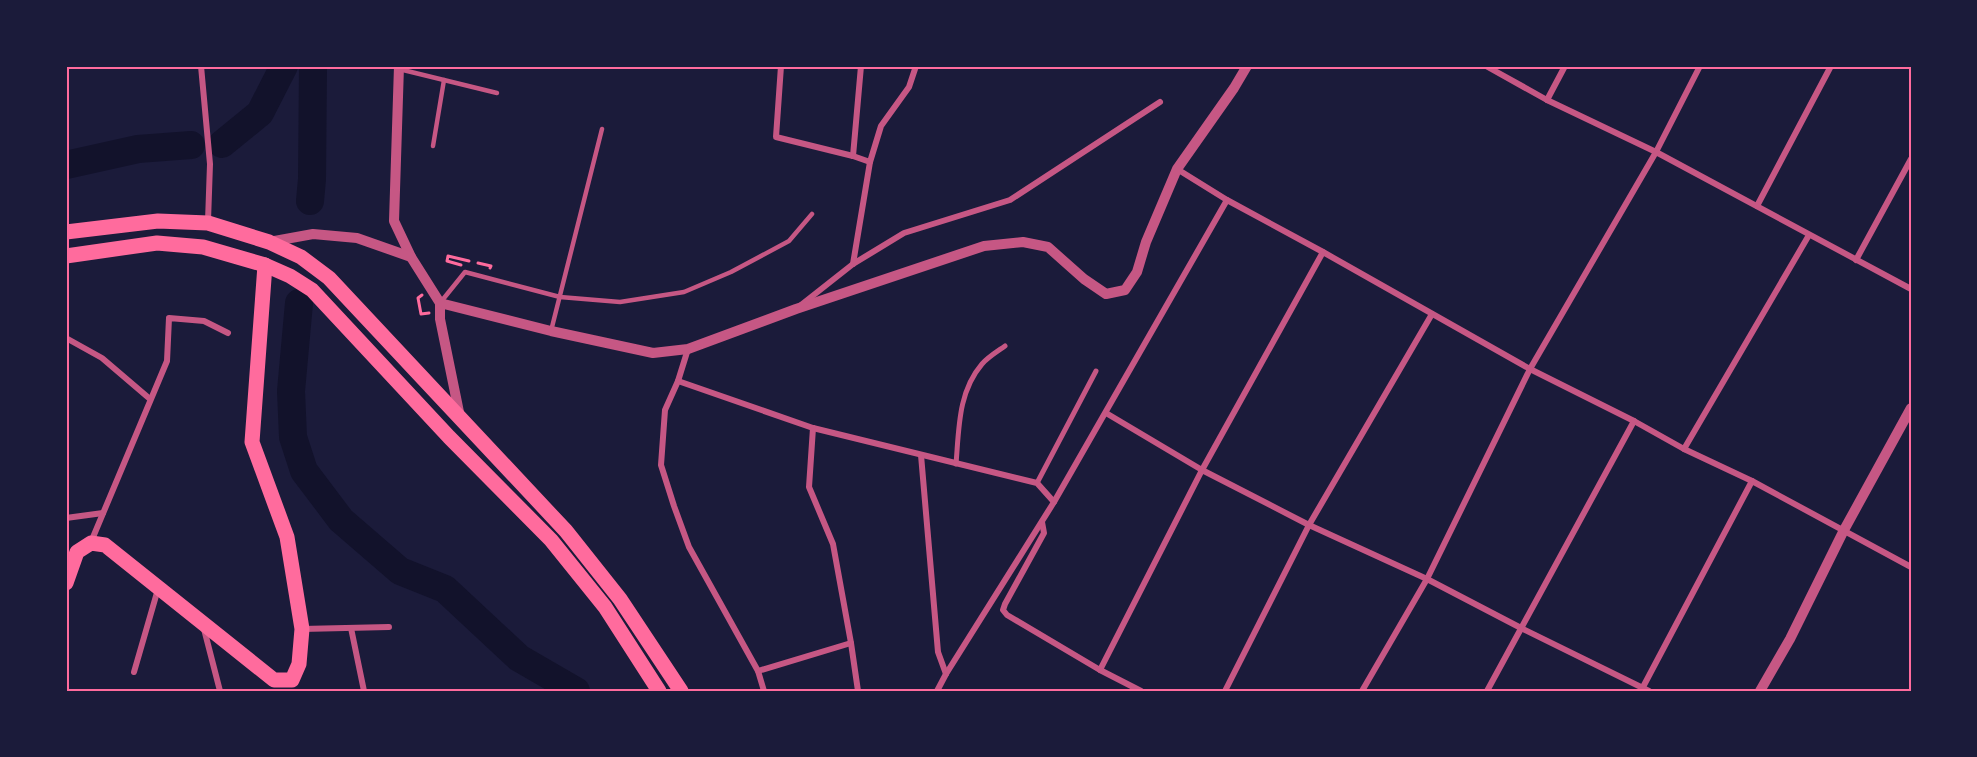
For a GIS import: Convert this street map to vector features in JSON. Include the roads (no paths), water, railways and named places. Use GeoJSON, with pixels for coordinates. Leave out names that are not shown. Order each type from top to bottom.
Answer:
{"type":"FeatureCollection","features":[{"type":"Feature","properties":{"kind":"main road"},"geometry":{"type":"LineString","coordinates":[[66,232],[158,221],[208,224],[269,242],[301,257],[329,278],[566,531],[620,599],[681,691]]}},
{"type":"Feature","properties":{"kind":"main road"},"geometry":{"type":"LineString","coordinates":[[66,256],[157,243],[203,247],[265,265],[290,276],[312,290],[449,437],[551,540],[604,607],[658,691]]}},
{"type":"Feature","properties":{"kind":"main road"},"geometry":{"type":"LineString","coordinates":[[66,583],[77,552],[91,543],[105,545],[274,680],[293,686],[299,664],[302,629],[287,537],[252,442],[265,265]]}},
{"type":"Feature","properties":{"kind":"street"},"geometry":{"type":"LineString","coordinates":[[201,66],[210,164],[208,224]]}},
{"type":"Feature","properties":{"kind":"street"},"geometry":{"type":"LineString","coordinates":[[782,66],[776,137],[870,162]]}},
{"type":"Feature","properties":{"kind":"street"},"geometry":{"type":"LineString","coordinates":[[853,156],[861,66]]}},
{"type":"Feature","properties":{"kind":"street"},"geometry":{"type":"LineString","coordinates":[[853,264],[870,162],[881,126],[909,87],[916,66]]}},
{"type":"Feature","properties":{"kind":"street"},"geometry":{"type":"LineString","coordinates":[[440,303],[551,331],[653,353],[688,349],[796,309],[984,246],[1023,242],[1048,247],[1084,279],[1106,294],[1125,290],[1137,272],[1146,242],[1177,169],[1247,66]]}},
{"type":"Feature","properties":{"kind":"street"},"geometry":{"type":"LineString","coordinates":[[1486,66],[1547,100],[1656,152],[1911,290]]}},
{"type":"Feature","properties":{"kind":"street"},"geometry":{"type":"LineString","coordinates":[[1547,100],[1565,66]]}},
{"type":"Feature","properties":{"kind":"street"},"geometry":{"type":"LineString","coordinates":[[1362,691],[1427,579],[1530,369],[1656,152],[1701,66]]}},
{"type":"Feature","properties":{"kind":"street"},"geometry":{"type":"LineString","coordinates":[[1756,206],[1831,66]]}},
{"type":"Feature","properties":{"kind":"street"},"geometry":{"type":"LineString","coordinates":[[399,68],[394,221],[411,257],[440,303],[440,319],[460,420]]}},
{"type":"Feature","properties":{"kind":"street"},"geometry":{"type":"LineString","coordinates":[[796,309],[853,264],[904,233],[1010,200],[1160,102]]}},
{"type":"Feature","properties":{"kind":"street"},"geometry":{"type":"LineString","coordinates":[[1856,260],[1911,159]]}},
{"type":"Feature","properties":{"kind":"street"},"geometry":{"type":"LineString","coordinates":[[1177,169],[1227,200],[1530,369],[1684,449],[1752,481],[1911,567]]}},
{"type":"Feature","properties":{"kind":"street"},"geometry":{"type":"LineString","coordinates":[[937,691],[1054,502],[1227,200]]}},
{"type":"Feature","properties":{"kind":"street"},"geometry":{"type":"LineString","coordinates":[[269,242],[313,234],[357,238],[411,257]]}},
{"type":"Feature","properties":{"kind":"street"},"geometry":{"type":"LineString","coordinates":[[1684,449],[1809,235]]}},
{"type":"Feature","properties":{"kind":"street"},"geometry":{"type":"LineString","coordinates":[[1100,670],[1202,470],[1323,252]]}},
{"type":"Feature","properties":{"kind":"street"},"geometry":{"type":"LineString","coordinates":[[1225,691],[1309,525],[1432,314]]}},
{"type":"Feature","properties":{"kind":"street"},"geometry":{"type":"LineString","coordinates":[[91,543],[167,361],[169,318],[204,321],[228,333]]}},
{"type":"Feature","properties":{"kind":"street"},"geometry":{"type":"LineString","coordinates":[[66,338],[102,358],[150,399]]}},
{"type":"Feature","properties":{"kind":"street"},"geometry":{"type":"LineString","coordinates":[[956,464],[960,415],[965,393],[982,363],[1005,346]]}},
{"type":"Feature","properties":{"kind":"street"},"geometry":{"type":"LineString","coordinates":[[688,349],[678,381],[664,410],[662,465],[689,547],[758,671],[764,691]]}},
{"type":"Feature","properties":{"kind":"street"},"geometry":{"type":"LineString","coordinates":[[1036,483],[1096,370]]}},
{"type":"Feature","properties":{"kind":"street"},"geometry":{"type":"LineString","coordinates":[[678,381],[813,428],[1036,483],[1054,502]]}},
{"type":"Feature","properties":{"kind":"street"},"geometry":{"type":"LineString","coordinates":[[1760,691],[1790,639],[1844,530],[1911,408]]}},
{"type":"Feature","properties":{"kind":"street"},"geometry":{"type":"LineString","coordinates":[[1106,413],[1202,470],[1309,525],[1427,579],[1646,689],[1752,481]]}},
{"type":"Feature","properties":{"kind":"street"},"geometry":{"type":"LineString","coordinates":[[1487,691],[1634,421]]}},
{"type":"Feature","properties":{"kind":"street"},"geometry":{"type":"LineString","coordinates":[[813,428],[809,487],[833,544],[858,691]]}},
{"type":"Feature","properties":{"kind":"street"},"geometry":{"type":"LineString","coordinates":[[921,455],[938,652],[946,674]]}},
{"type":"Feature","properties":{"kind":"street"},"geometry":{"type":"LineString","coordinates":[[66,518],[103,513]]}},
{"type":"Feature","properties":{"kind":"street"},"geometry":{"type":"LineString","coordinates":[[1042,522],[1044,533],[1005,604],[1004,610],[1007,615],[1100,670],[1141,691]]}},
{"type":"Feature","properties":{"kind":"street"},"geometry":{"type":"LineString","coordinates":[[134,672],[158,588]]}},
{"type":"Feature","properties":{"kind":"street"},"geometry":{"type":"LineString","coordinates":[[204,625],[220,691]]}},
{"type":"Feature","properties":{"kind":"street"},"geometry":{"type":"LineString","coordinates":[[302,629],[389,627]]}},
{"type":"Feature","properties":{"kind":"street"},"geometry":{"type":"LineString","coordinates":[[351,628],[364,691]]}},
{"type":"Feature","properties":{"kind":"street"},"geometry":{"type":"LineString","coordinates":[[758,671],[851,643]]}},
{"type":"Feature","properties":{"kind":"lane"},"geometry":{"type":"LineString","coordinates":[[399,68],[497,93]]}},
{"type":"Feature","properties":{"kind":"lane"},"geometry":{"type":"LineString","coordinates":[[433,146],[444,80]]}},
{"type":"Feature","properties":{"kind":"lane"},"geometry":{"type":"LineString","coordinates":[[551,331],[602,129]]}},
{"type":"Feature","properties":{"kind":"lane"},"geometry":{"type":"LineString","coordinates":[[440,303],[465,272],[560,297],[620,302],[684,291],[731,272],[789,241],[812,214]]}},
{"type":"Feature","properties":{"kind":"waterway"},"geometry":{"type":"LineString","coordinates":[[222,144],[260,113],[284,66]]}},
{"type":"Feature","properties":{"kind":"waterway"},"geometry":{"type":"LineString","coordinates":[[310,201],[313,66]]}},
{"type":"Feature","properties":{"kind":"waterway"},"geometry":{"type":"LineString","coordinates":[[66,165],[138,149],[191,145]]}},
{"type":"Feature","properties":{"kind":"waterway"},"geometry":{"type":"LineString","coordinates":[[299,303],[291,391],[293,437],[304,471],[341,520],[400,571],[445,589],[519,658],[576,691]]}}]}
